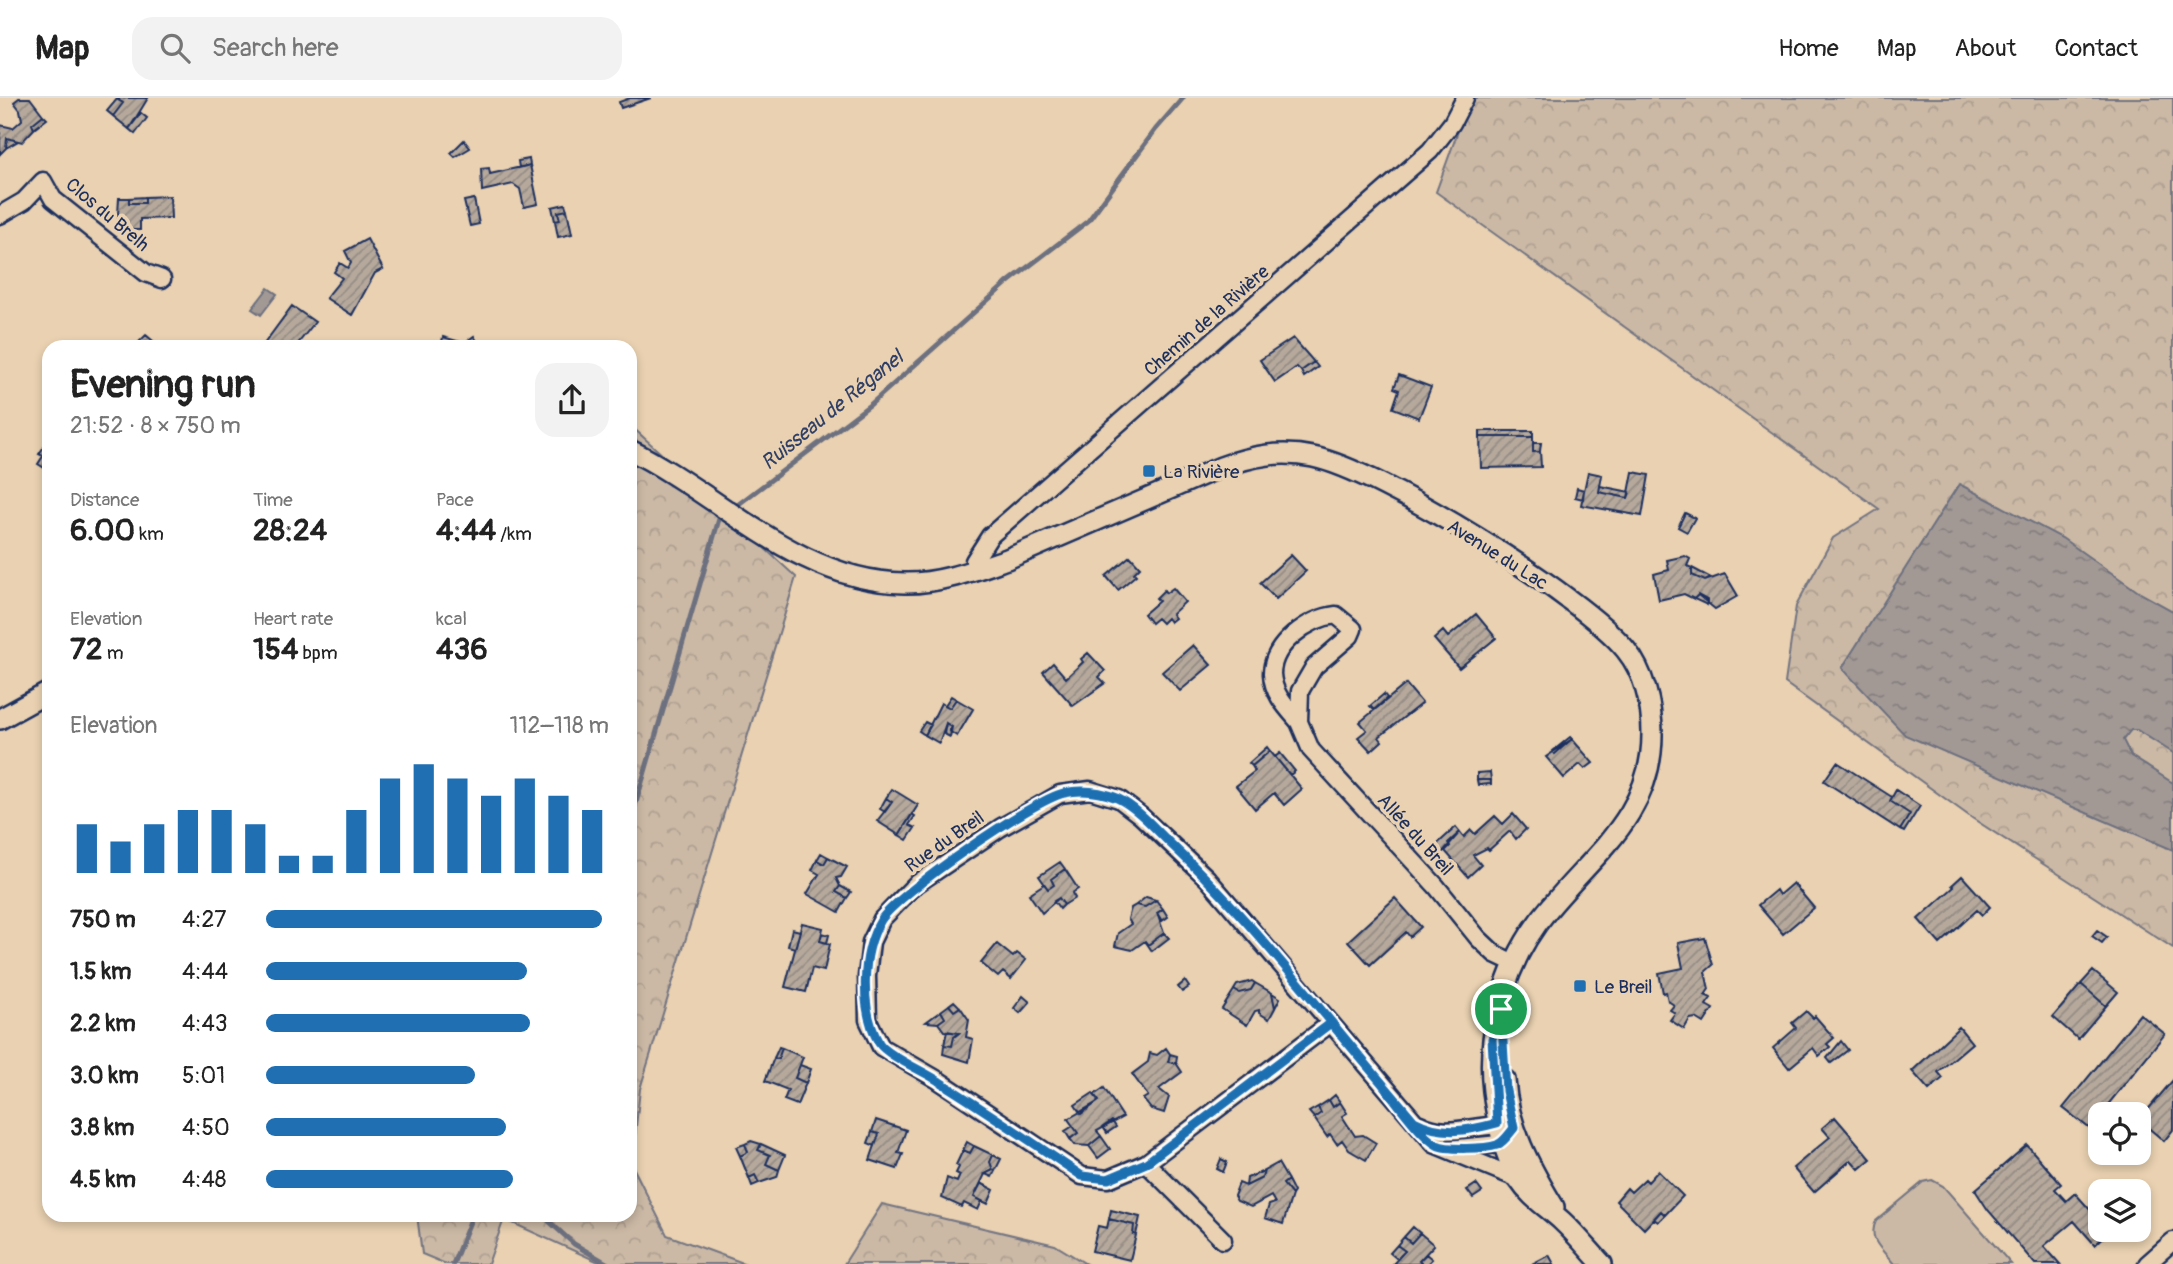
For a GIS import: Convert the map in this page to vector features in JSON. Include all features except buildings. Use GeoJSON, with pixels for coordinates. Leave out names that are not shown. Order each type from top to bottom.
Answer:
{"type":"FeatureCollection","features":[{"type":"Feature","properties":{"kind":"street","name":"Chemin de la Rivière"},"geometry":{"type":"LineString","coordinates":[[975,570],[974,561],[990,536],[1430,151],[1452,123],[1465,98]]}},
{"type":"Feature","properties":{"kind":"street","name":"Clos du Brelh"},"geometry":{"type":"LineString","coordinates":[[0,215],[24,201],[43,181],[53,199],[146,273],[162,279]]}},
{"type":"Feature","properties":{"kind":"street","name":"Avenue du Lac"},"geometry":{"type":"LineString","coordinates":[[637,454],[776,540],[825,566],[858,577],[906,583],[975,570],[1252,456],[1295,454],[1336,463],[1455,526],[1558,593],[1618,641],[1637,666],[1650,704],[1652,753],[1646,781],[1618,832],[1539,921],[1514,963],[1492,1039],[1505,1131],[1519,1179],[1602,1264]]}},
{"type":"Feature","properties":{"kind":"street","name":"Allée du Breil"},"geometry":{"type":"LineString","coordinates":[[1299,722],[1300,691],[1314,667],[1350,636],[1353,629],[1336,615],[1321,617],[1300,630],[1278,651],[1272,674],[1280,701],[1299,722],[1311,750],[1436,886],[1478,938],[1495,954],[1514,963]]}},
{"type":"Feature","properties":{"kind":"street"},"geometry":{"type":"LineString","coordinates":[[0,719],[42,696]]}},
{"type":"Feature","properties":{"kind":"street","name":"Rue du Breil"},"geometry":{"type":"LineString","coordinates":[[1331,1023],[1146,1163],[1108,1179],[1082,1176],[938,1080],[881,1047],[868,1020],[867,975],[871,942],[882,919],[915,885],[1000,828],[1060,794],[1090,790],[1119,799],[1207,878],[1331,1023],[1414,1121],[1434,1144],[1519,1179]]}},
{"type":"Feature","properties":{"kind":"street"},"geometry":{"type":"LineString","coordinates":[[1414,1121],[1430,1130],[1505,1131]]}},
{"type":"Feature","properties":{"kind":"street","name":"Avenue du Lac"},"geometry":{"type":"LineString","coordinates":[[1505,1131],[1524,1154],[1565,1224]]}},
{"type":"Feature","properties":{"kind":"street"},"geometry":{"type":"LineString","coordinates":[[1447,1149],[1491,1146],[1505,1131]]}},
{"type":"Feature","properties":{"kind":"street"},"geometry":{"type":"LineString","coordinates":[[1146,1163],[1223,1240]]}},
{"type":"Feature","properties":{"kind":"street"},"geometry":{"type":"LineString","coordinates":[[2147,1264],[2173,1241]]}},
{"type":"Feature","properties":{"kind":"green space"},"geometry":{"type":"Polygon","coordinates":[[[1470,98],[2173,98],[2173,948],[1972,818],[1785,683],[1796,606],[1833,538],[1879,509],[1436,192],[1470,98]]]}},
{"type":"Feature","properties":{"kind":"green space"},"geometry":{"type":"Polygon","coordinates":[[[637,431],[796,577],[640,1089],[637,1118],[637,431]]]}},
{"type":"Feature","properties":{"kind":"green space"},"geometry":{"type":"Polygon","coordinates":[[[637,1175],[667,1235],[746,1264],[603,1264],[511,1222],[637,1222],[637,1175]]]}},
{"type":"Feature","properties":{"kind":"green space"},"geometry":{"type":"Polygon","coordinates":[[[1932,1180],[1943,1186],[2011,1264],[1894,1264],[1875,1239],[1873,1234],[1876,1221],[1923,1182],[1932,1180]]]}},
{"type":"Feature","properties":{"kind":"green space"},"geometry":{"type":"Polygon","coordinates":[[[882,1204],[1055,1245],[1086,1264],[844,1264],[882,1204]]]}},
{"type":"Feature","properties":{"kind":"green space"},"geometry":{"type":"Polygon","coordinates":[[[418,1222],[503,1222],[488,1264],[446,1264],[422,1254],[418,1222]]]}},
{"type":"Feature","properties":{"kind":"water"},"geometry":{"type":"Polygon","coordinates":[[[268,288],[277,294],[261,315],[252,309],[268,288]]]}},
{"type":"Feature","properties":{"kind":"water"},"geometry":{"type":"Polygon","coordinates":[[[1959,484],[2062,538],[2140,593],[2173,611],[2173,753],[2137,730],[2131,730],[2123,740],[2131,756],[2173,783],[2173,850],[1905,735],[1842,668],[1959,484]]]}},
{"type":"Feature","properties":{"kind":"waterway","name":"Ruisseau de Réganel"},"geometry":{"type":"LineString","coordinates":[[637,799],[719,519],[871,404],[1007,283],[1088,221],[1156,129],[1183,98]]}},
{"type":"Feature","properties":{"kind":"waterway","name":"Ruisseau de Réganel"},"geometry":{"type":"LineString","coordinates":[[453,1264],[470,1222]]}},
{"type":"Feature","properties":{"kind":"waterway"},"geometry":{"type":"LineString","coordinates":[[550,1222],[574,1244],[608,1264]]}},
{"type":"Feature","properties":{"kind":"place","name":"La Rivière"},"geometry":{"type":"Point","coordinates":[1149,471]}},
{"type":"Feature","properties":{"kind":"place","name":"Le Breil"},"geometry":{"type":"Point","coordinates":[1580,986]}},
{"type":"Feature","properties":{"kind":"route"},"geometry":{"type":"LineString","coordinates":[[1501,1009],[1492,1039],[1492,1081],[1497,1123],[1450,1132],[1430,1130],[1414,1121],[1331,1023],[1146,1163],[1108,1179],[1082,1176],[938,1080],[881,1047],[868,1020],[867,975],[871,942],[882,919],[915,885],[1000,828],[1060,794],[1090,790],[1119,799],[1207,878],[1263,941],[1331,1023],[1373,1072],[1414,1121],[1434,1144],[1447,1149],[1491,1146],[1503,1141],[1514,1128],[1506,1091],[1501,1009]]}}]}
